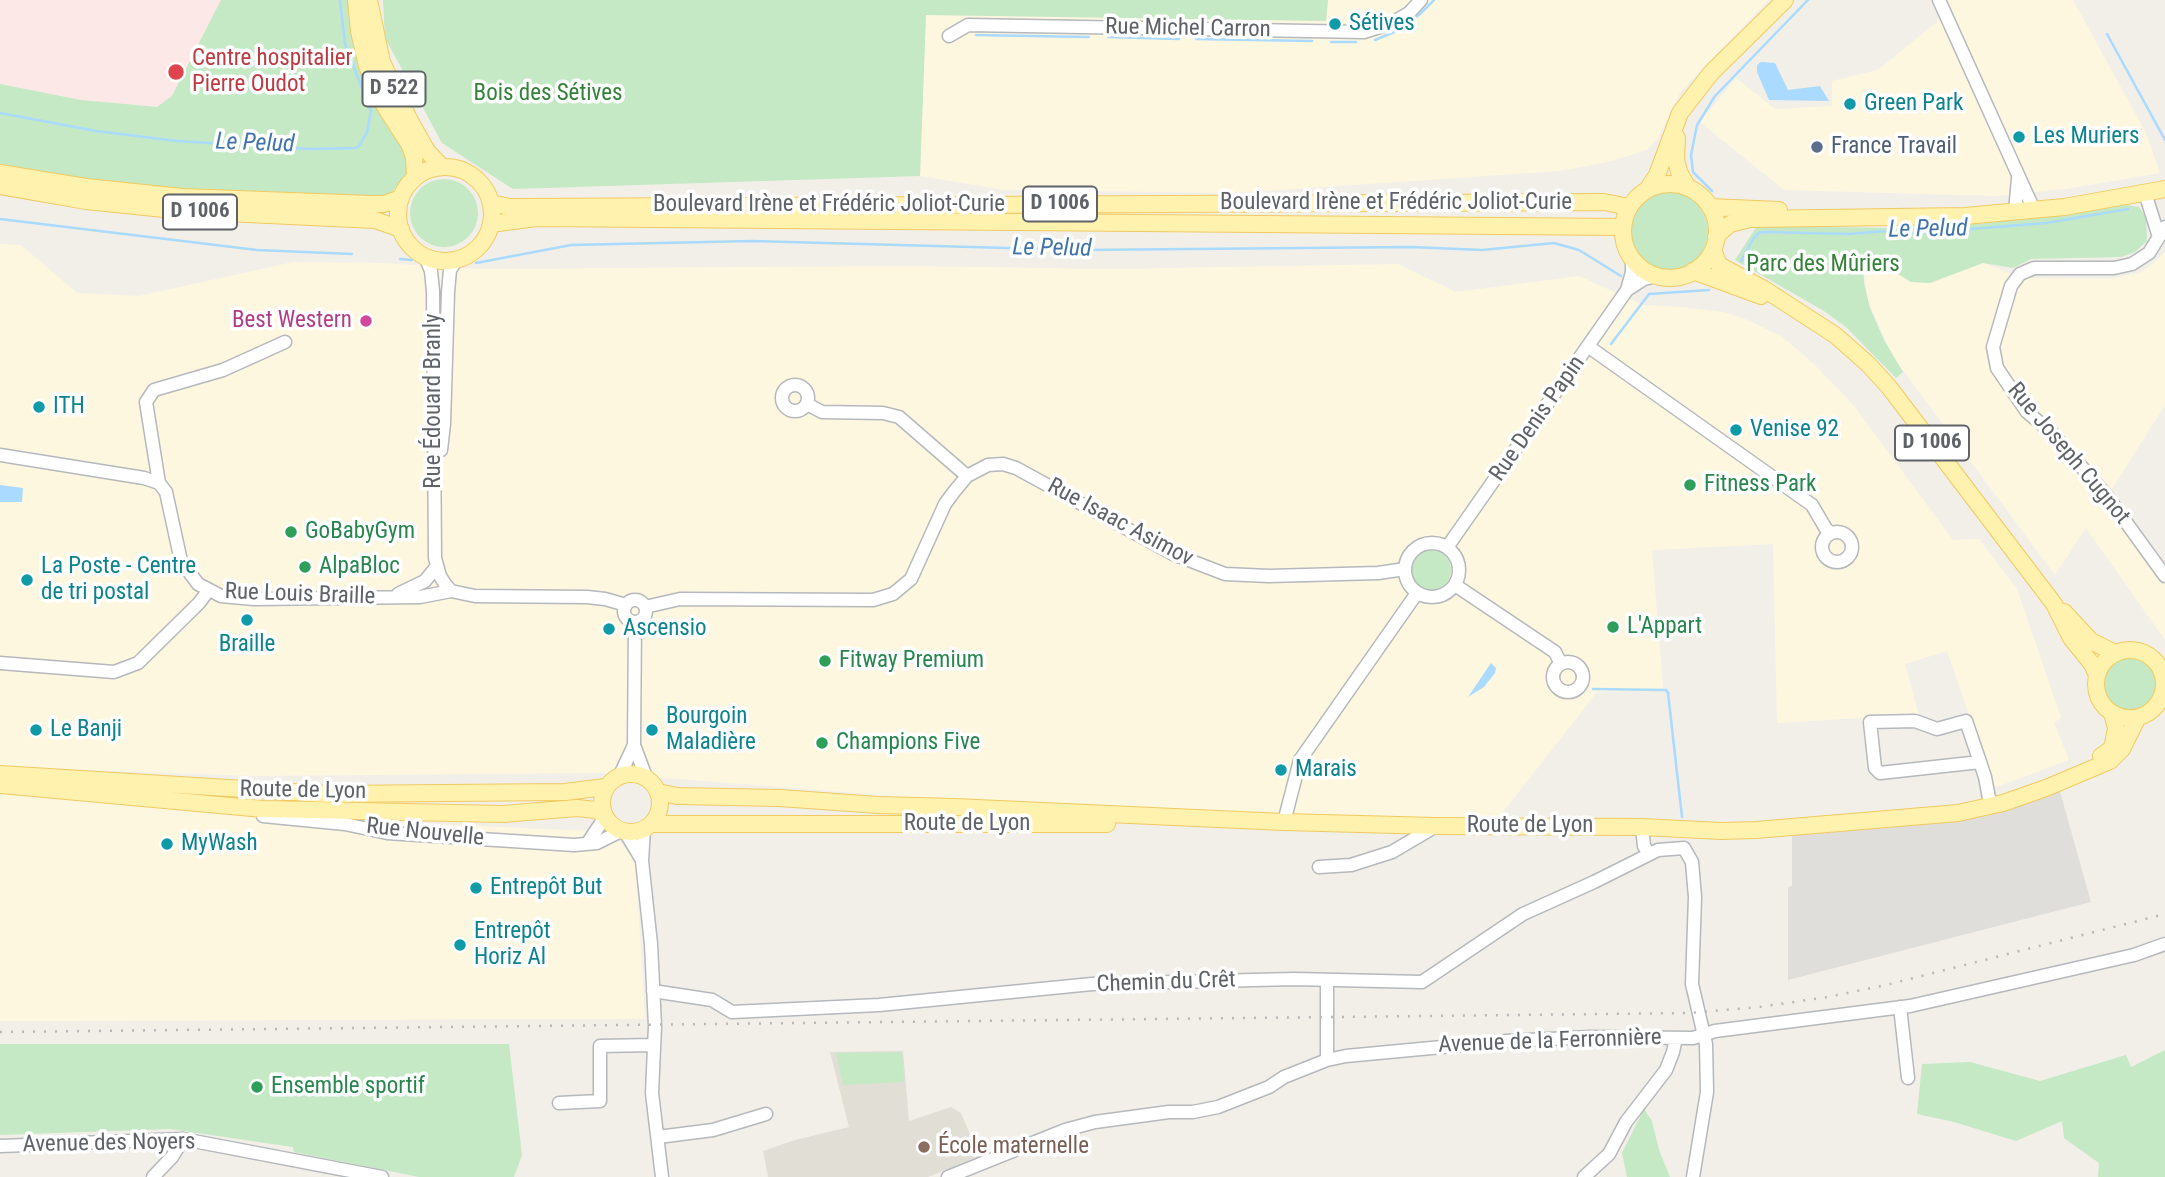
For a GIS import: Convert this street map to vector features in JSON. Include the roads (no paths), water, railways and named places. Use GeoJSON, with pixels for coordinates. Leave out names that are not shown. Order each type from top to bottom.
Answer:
{"type":"FeatureCollection","features":[{"type":"Feature","properties":{"kind":"main road","name":"D 522"},"geometry":{"type":"LineString","coordinates":[[356,0],[359,31],[367,66],[384,105],[409,145],[414,157],[415,178]]}},
{"type":"Feature","properties":{"kind":"main road","name":"D 522"},"geometry":{"type":"LineString","coordinates":[[369,0],[376,39],[390,80],[427,151],[442,167]]}},
{"type":"Feature","properties":{"kind":"main road"},"geometry":{"type":"LineString","coordinates":[[1784,0],[1711,74],[1680,113],[1657,175],[1647,190],[1629,207],[1623,227],[1626,248],[1639,266],[1657,276],[1669,278],[1693,271],[1708,258],[1724,228],[1738,220],[1812,216],[1945,217],[2015,212],[2165,189]]}},
{"type":"Feature","properties":{"kind":"main road"},"geometry":{"type":"LineString","coordinates":[[1688,188],[1679,172],[1676,159],[1677,140],[1690,100]]}},
{"type":"Feature","properties":{"kind":"main road"},"geometry":{"type":"LineString","coordinates":[[442,167],[455,168],[478,180],[491,203],[491,224],[482,242],[457,259],[425,256],[415,249],[401,229],[398,219],[401,198],[415,178],[423,172],[442,167]]}},
{"type":"Feature","properties":{"kind":"main road","name":"D 1006"},"geometry":{"type":"LineString","coordinates":[[0,173],[86,187],[196,198],[384,204],[401,198]]}},
{"type":"Feature","properties":{"kind":"main road"},"geometry":{"type":"LineString","coordinates":[[1647,190],[1674,184],[1688,188],[1704,199],[1710,207],[1716,226],[1714,243]]}},
{"type":"Feature","properties":{"kind":"main road","name":"D 1006"},"geometry":{"type":"LineString","coordinates":[[0,187],[86,201],[184,211],[375,220],[401,229]]}},
{"type":"Feature","properties":{"kind":"main road","name":"Boulevard Irène et Frédéric Joliot-Curie"},"geometry":{"type":"LineString","coordinates":[[491,203],[524,206],[1604,202],[1629,207]]}},
{"type":"Feature","properties":{"kind":"main road"},"geometry":{"type":"LineString","coordinates":[[1710,207],[1778,209],[1812,216]]}},
{"type":"Feature","properties":{"kind":"main road","name":"Boulevard Irène et Frédéric Joliot-Curie"},"geometry":{"type":"LineString","coordinates":[[491,224],[549,218],[1623,227]]}},
{"type":"Feature","properties":{"kind":"main road","name":"D 1006"},"geometry":{"type":"LineString","coordinates":[[1714,243],[1719,265],[1764,289],[1835,335],[1868,364],[1889,387],[2054,604],[2091,641],[2115,653]]}},
{"type":"Feature","properties":{"kind":"main road","name":"D 1006"},"geometry":{"type":"LineString","coordinates":[[1693,271],[1787,305]]}},
{"type":"Feature","properties":{"kind":"main road","name":"D 1006"},"geometry":{"type":"LineString","coordinates":[[2054,604],[2071,638],[2087,657],[2097,675]]}},
{"type":"Feature","properties":{"kind":"main road"},"geometry":{"type":"LineString","coordinates":[[2124,650],[2143,652],[2158,663],[2165,680],[2161,707],[2129,718],[2112,713],[2105,707],[2097,692],[2097,675],[2101,666],[2115,653],[2124,650]]}},
{"type":"Feature","properties":{"kind":"main road"},"geometry":{"type":"LineString","coordinates":[[1692,828],[1720,823],[1958,805],[1989,798],[2043,781],[2105,754],[2111,749],[2116,735],[2112,713]]}},
{"type":"Feature","properties":{"kind":"main road"},"geometry":{"type":"LineString","coordinates":[[1692,828],[1756,830],[1981,809],[2046,788],[2110,761],[2123,749],[2138,717]]}},
{"type":"Feature","properties":{"kind":"main road","name":"Route de Lyon"},"geometry":{"type":"LineString","coordinates":[[0,774],[326,794],[565,792],[606,787]]}},
{"type":"Feature","properties":{"kind":"main road"},"geometry":{"type":"LineString","coordinates":[[638,774],[646,777],[659,792],[660,809],[648,827],[623,831],[612,826],[604,816],[601,805],[606,787],[620,775],[638,774]]}},
{"type":"Feature","properties":{"kind":"main road","name":"Route de Lyon"},"geometry":{"type":"LineString","coordinates":[[0,785],[262,809],[503,814],[577,808],[596,810],[604,816]]}},
{"type":"Feature","properties":{"kind":"main road","name":"Route de Lyon"},"geometry":{"type":"LineString","coordinates":[[659,792],[677,796],[780,798],[878,806],[1284,822],[1692,828]]}},
{"type":"Feature","properties":{"kind":"main road","name":"Route de Lyon"},"geometry":{"type":"LineString","coordinates":[[648,827],[1284,822]]}},
{"type":"Feature","properties":{"kind":"street","name":"Rue Michel Carron"},"geometry":{"type":"LineString","coordinates":[[949,36],[968,25],[1364,32],[1392,23],[1409,13],[1421,0]]}},
{"type":"Feature","properties":{"kind":"street"},"geometry":{"type":"LineString","coordinates":[[1938,0],[2034,210]]}},
{"type":"Feature","properties":{"kind":"street"},"geometry":{"type":"LineString","coordinates":[[2015,212],[2018,178]]}},
{"type":"Feature","properties":{"kind":"street","name":"Rue Joseph Cugnot"},"geometry":{"type":"LineString","coordinates":[[2145,193],[2163,234],[2149,253],[2123,266],[2034,268],[2020,274],[2011,286],[1993,347],[1997,369],[2027,412],[2052,433],[2107,496],[2165,576]]}},
{"type":"Feature","properties":{"kind":"street","name":"Rue Édouard Branly"},"geometry":{"type":"LineString","coordinates":[[425,256],[431,271],[433,291],[435,548],[440,576],[451,591]]}},
{"type":"Feature","properties":{"kind":"street","name":"Rue Édouard Branly"},"geometry":{"type":"LineString","coordinates":[[435,548],[444,424],[448,292],[450,270],[457,259]]}},
{"type":"Feature","properties":{"kind":"street","name":"Rue Denis Papin"},"geometry":{"type":"LineString","coordinates":[[1448,546],[1627,290],[1632,259]]}},
{"type":"Feature","properties":{"kind":"street"},"geometry":{"type":"LineString","coordinates":[[1627,290],[1644,279],[1657,276]]}},
{"type":"Feature","properties":{"kind":"street","name":"Rue Louis Braille"},"geometry":{"type":"LineString","coordinates":[[285,342],[223,370],[154,390],[146,402],[159,483],[166,492],[181,561],[190,575],[208,591],[237,598],[420,597],[451,591]]}},
{"type":"Feature","properties":{"kind":"street"},"geometry":{"type":"LineString","coordinates":[[1589,347],[1812,505],[1831,533]]}},
{"type":"Feature","properties":{"kind":"street"},"geometry":{"type":"LineString","coordinates":[[645,607],[680,599],[873,600],[893,594],[911,579],[945,505],[967,476],[899,417],[883,413],[822,412],[807,404]]}},
{"type":"Feature","properties":{"kind":"street"},"geometry":{"type":"LineString","coordinates":[[0,455],[144,478],[159,483]]}},
{"type":"Feature","properties":{"kind":"street","name":"Rue Isaac Asimov"},"geometry":{"type":"LineString","coordinates":[[967,476],[988,465],[1003,464],[1016,468],[1173,554],[1226,574],[1269,576],[1378,573],[1405,569]]}},
{"type":"Feature","properties":{"kind":"street"},"geometry":{"type":"LineString","coordinates":[[1435,542],[1448,546],[1460,567],[1455,585],[1448,593],[1438,597],[1417,593],[1410,587],[1405,569],[1406,560],[1418,546],[1435,542]]}},
{"type":"Feature","properties":{"kind":"street","name":"Rue Louis Braille"},"geometry":{"type":"LineString","coordinates":[[388,598],[425,581],[437,566]]}},
{"type":"Feature","properties":{"kind":"street"},"geometry":{"type":"LineString","coordinates":[[1455,585],[1555,652],[1561,664]]}},
{"type":"Feature","properties":{"kind":"street"},"geometry":{"type":"LineString","coordinates":[[0,663],[114,672],[138,663],[208,591]]}},
{"type":"Feature","properties":{"kind":"street"},"geometry":{"type":"LineString","coordinates":[[451,591],[475,596],[605,599],[626,605]]}},
{"type":"Feature","properties":{"kind":"street"},"geometry":{"type":"LineString","coordinates":[[1284,822],[1300,760],[1417,593]]}},
{"type":"Feature","properties":{"kind":"street"},"geometry":{"type":"LineString","coordinates":[[635,622],[627,617],[626,605],[631,601],[638,601],[645,607]]}},
{"type":"Feature","properties":{"kind":"street"},"geometry":{"type":"LineString","coordinates":[[635,622],[644,617],[645,607]]}},
{"type":"Feature","properties":{"kind":"street"},"geometry":{"type":"LineString","coordinates":[[635,622],[634,744],[646,777]]}},
{"type":"Feature","properties":{"kind":"street"},"geometry":{"type":"LineString","coordinates":[[1980,762],[1880,773],[1875,768],[1870,722],[1915,721],[1937,729],[1966,721],[1980,762],[1989,798]]}},
{"type":"Feature","properties":{"kind":"street"},"geometry":{"type":"LineString","coordinates":[[620,775],[634,744]]}},
{"type":"Feature","properties":{"kind":"street","name":"Rue Nouvelle"},"geometry":{"type":"LineString","coordinates":[[263,816],[335,822],[387,833],[574,845],[597,843],[623,831]]}},
{"type":"Feature","properties":{"kind":"street"},"geometry":{"type":"LineString","coordinates":[[587,844],[604,816]]}},
{"type":"Feature","properties":{"kind":"street"},"geometry":{"type":"LineString","coordinates":[[1319,867],[1351,865],[1392,852],[1436,826]]}},
{"type":"Feature","properties":{"kind":"street"},"geometry":{"type":"LineString","coordinates":[[648,827],[642,861],[653,991],[652,1093],[662,1177]]}},
{"type":"Feature","properties":{"kind":"street"},"geometry":{"type":"LineString","coordinates":[[1642,827],[1644,846],[1649,854]]}},
{"type":"Feature","properties":{"kind":"street"},"geometry":{"type":"LineString","coordinates":[[1692,828],[1689,842],[1684,848],[1692,862],[1695,897],[1692,984],[1704,1035],[1707,1092],[1693,1177]]}},
{"type":"Feature","properties":{"kind":"street"},"geometry":{"type":"LineString","coordinates":[[623,831],[642,861]]}},
{"type":"Feature","properties":{"kind":"street","name":"Chemin du Crêt"},"geometry":{"type":"LineString","coordinates":[[653,991],[712,1000],[733,1012],[878,1005],[1092,984],[1326,980],[1422,982],[1523,914],[1649,854],[1669,847],[1684,848]]}},
{"type":"Feature","properties":{"kind":"street","name":"Avenue de la Ferronnière"},"geometry":{"type":"LineString","coordinates":[[948,1177],[1072,1127],[1218,1107],[1269,1087],[1284,1077],[1327,1060],[1346,1056],[1465,1044],[1591,1037],[1693,1038],[1968,994],[2134,955],[2165,944]]}},
{"type":"Feature","properties":{"kind":"street"},"geometry":{"type":"LineString","coordinates":[[1326,980],[1327,1060]]}},
{"type":"Feature","properties":{"kind":"street"},"geometry":{"type":"LineString","coordinates":[[1900,1007],[1908,1078]]}},
{"type":"Feature","properties":{"kind":"street"},"geometry":{"type":"LineString","coordinates":[[1584,1177],[1609,1154],[1626,1122],[1666,1070],[1676,1038]]}},
{"type":"Feature","properties":{"kind":"street"},"geometry":{"type":"LineString","coordinates":[[559,1103],[600,1101],[600,1046],[654,1045]]}},
{"type":"Feature","properties":{"kind":"street"},"geometry":{"type":"LineString","coordinates":[[658,1137],[713,1130],[766,1114]]}},
{"type":"Feature","properties":{"kind":"street"},"geometry":{"type":"LineString","coordinates":[[153,1177],[172,1157],[183,1139]]}},
{"type":"Feature","properties":{"kind":"street","name":"Avenue des Noyers"},"geometry":{"type":"LineString","coordinates":[[0,1146],[183,1139],[382,1177]]}},
{"type":"Feature","properties":{"kind":"water"},"geometry":{"type":"Polygon","coordinates":[[[1761,62],[1775,63],[1788,90],[1820,86],[1829,101],[1769,100],[1757,72],[1757,65],[1761,62]]]}},
{"type":"Feature","properties":{"kind":"water"},"geometry":{"type":"Polygon","coordinates":[[[0,485],[23,488],[22,502],[0,502],[0,485]]]}},
{"type":"Feature","properties":{"kind":"water"},"geometry":{"type":"Polygon","coordinates":[[[1491,663],[1496,668],[1495,673],[1484,687],[1468,697],[1491,663]]]}},
{"type":"Feature","properties":{"kind":"waterway","name":"Le Pelud"},"geometry":{"type":"LineString","coordinates":[[0,113],[96,131],[177,141],[311,149],[355,148],[367,132],[371,111],[345,44],[340,0]]}},
{"type":"Feature","properties":{"kind":"waterway"},"geometry":{"type":"LineString","coordinates":[[1375,40],[1399,30],[1434,0]]}},
{"type":"Feature","properties":{"kind":"waterway"},"geometry":{"type":"LineString","coordinates":[[1712,191],[1693,172],[1691,155],[1697,125],[1715,96],[1808,0]]}},
{"type":"Feature","properties":{"kind":"waterway","name":"Le Pelud"},"geometry":{"type":"LineString","coordinates":[[2107,34],[2165,140]]}},
{"type":"Feature","properties":{"kind":"waterway"},"geometry":{"type":"LineString","coordinates":[[976,35],[1089,37]]}},
{"type":"Feature","properties":{"kind":"waterway"},"geometry":{"type":"LineString","coordinates":[[1108,37],[1179,39]]}},
{"type":"Feature","properties":{"kind":"waterway"},"geometry":{"type":"LineString","coordinates":[[1196,39],[1312,41]]}},
{"type":"Feature","properties":{"kind":"waterway"},"geometry":{"type":"LineString","coordinates":[[1331,42],[1356,42]]}},
{"type":"Feature","properties":{"kind":"waterway","name":"Le Pelud"},"geometry":{"type":"LineString","coordinates":[[1741,261],[1753,239],[1764,232],[1917,233],[2046,223],[2128,209]]}},
{"type":"Feature","properties":{"kind":"waterway","name":"Le Pelud"},"geometry":{"type":"LineString","coordinates":[[0,219],[257,250],[352,254]]}},
{"type":"Feature","properties":{"kind":"waterway","name":"Le Pelud"},"geometry":{"type":"LineString","coordinates":[[476,263],[571,245],[752,241],[1081,250],[1411,247],[1482,250],[1554,243],[1579,250],[1621,276]]}},
{"type":"Feature","properties":{"kind":"waterway"},"geometry":{"type":"LineString","coordinates":[[400,259],[412,260]]}},
{"type":"Feature","properties":{"kind":"waterway","name":"Le Pelud"},"geometry":{"type":"LineString","coordinates":[[1611,344],[1649,294],[1709,290]]}},
{"type":"Feature","properties":{"kind":"waterway"},"geometry":{"type":"LineString","coordinates":[[1593,689],[1666,690],[1682,817]]}},
{"type":"Feature","properties":{"kind":"railway"},"geometry":{"type":"LineString","coordinates":[[0,1032],[1689,1013],[1759,1007],[1886,985],[2165,914]]}},
{"type":"Feature","properties":{"kind":"place","name":"Sétives"},"geometry":{"type":"Point","coordinates":[1335,24]}},
{"type":"Feature","properties":{"kind":"place","name":"Centre hospitalier Pierre Oudot"},"geometry":{"type":"Point","coordinates":[176,72]}},
{"type":"Feature","properties":{"kind":"place","name":"Green Park"},"geometry":{"type":"Point","coordinates":[1850,104]}},
{"type":"Feature","properties":{"kind":"place","name":"Les Muriers"},"geometry":{"type":"Point","coordinates":[2019,137]}},
{"type":"Feature","properties":{"kind":"place","name":"France Travail"},"geometry":{"type":"Point","coordinates":[1817,147]}},
{"type":"Feature","properties":{"kind":"place","name":"Best Western"},"geometry":{"type":"Point","coordinates":[366,321]}},
{"type":"Feature","properties":{"kind":"place","name":"ITH"},"geometry":{"type":"Point","coordinates":[39,407]}},
{"type":"Feature","properties":{"kind":"place","name":"Venise 92"},"geometry":{"type":"Point","coordinates":[1736,430]}},
{"type":"Feature","properties":{"kind":"place","name":"Fitness Park"},"geometry":{"type":"Point","coordinates":[1690,485]}},
{"type":"Feature","properties":{"kind":"place","name":"GoBabyGym"},"geometry":{"type":"Point","coordinates":[291,532]}},
{"type":"Feature","properties":{"kind":"place","name":"AlpaBloc"},"geometry":{"type":"Point","coordinates":[305,567]}},
{"type":"Feature","properties":{"kind":"place","name":"La Poste - Centre de tri postal"},"geometry":{"type":"Point","coordinates":[27,580]}},
{"type":"Feature","properties":{"kind":"place","name":"Braille"},"geometry":{"type":"Point","coordinates":[247,620]}},
{"type":"Feature","properties":{"kind":"place","name":"L'Appart"},"geometry":{"type":"Point","coordinates":[1613,627]}},
{"type":"Feature","properties":{"kind":"place","name":"Ascensio"},"geometry":{"type":"Point","coordinates":[609,629]}},
{"type":"Feature","properties":{"kind":"place","name":"Fitway Premium"},"geometry":{"type":"Point","coordinates":[825,661]}},
{"type":"Feature","properties":{"kind":"place","name":"Le Banji"},"geometry":{"type":"Point","coordinates":[36,730]}},
{"type":"Feature","properties":{"kind":"place","name":"Bourgoin Maladière"},"geometry":{"type":"Point","coordinates":[652,730]}},
{"type":"Feature","properties":{"kind":"place","name":"Champions Five"},"geometry":{"type":"Point","coordinates":[822,743]}},
{"type":"Feature","properties":{"kind":"place","name":"Marais"},"geometry":{"type":"Point","coordinates":[1281,770]}},
{"type":"Feature","properties":{"kind":"place","name":"MyWash"},"geometry":{"type":"Point","coordinates":[167,844]}},
{"type":"Feature","properties":{"kind":"place","name":"Entrepôt But"},"geometry":{"type":"Point","coordinates":[476,888]}},
{"type":"Feature","properties":{"kind":"place","name":"Entrepôt Horiz Al"},"geometry":{"type":"Point","coordinates":[460,945]}},
{"type":"Feature","properties":{"kind":"place","name":"Ensemble sportif"},"geometry":{"type":"Point","coordinates":[257,1087]}},
{"type":"Feature","properties":{"kind":"place","name":"École maternelle"},"geometry":{"type":"Point","coordinates":[924,1147]}},
{"type":"Feature","properties":{"kind":"park label","name":"Bois des Sétives"},"geometry":{"type":"Point","coordinates":[548,94]}},
{"type":"Feature","properties":{"kind":"park label","name":"Parc des Mûriers"},"geometry":{"type":"Point","coordinates":[1823,265]}}]}
